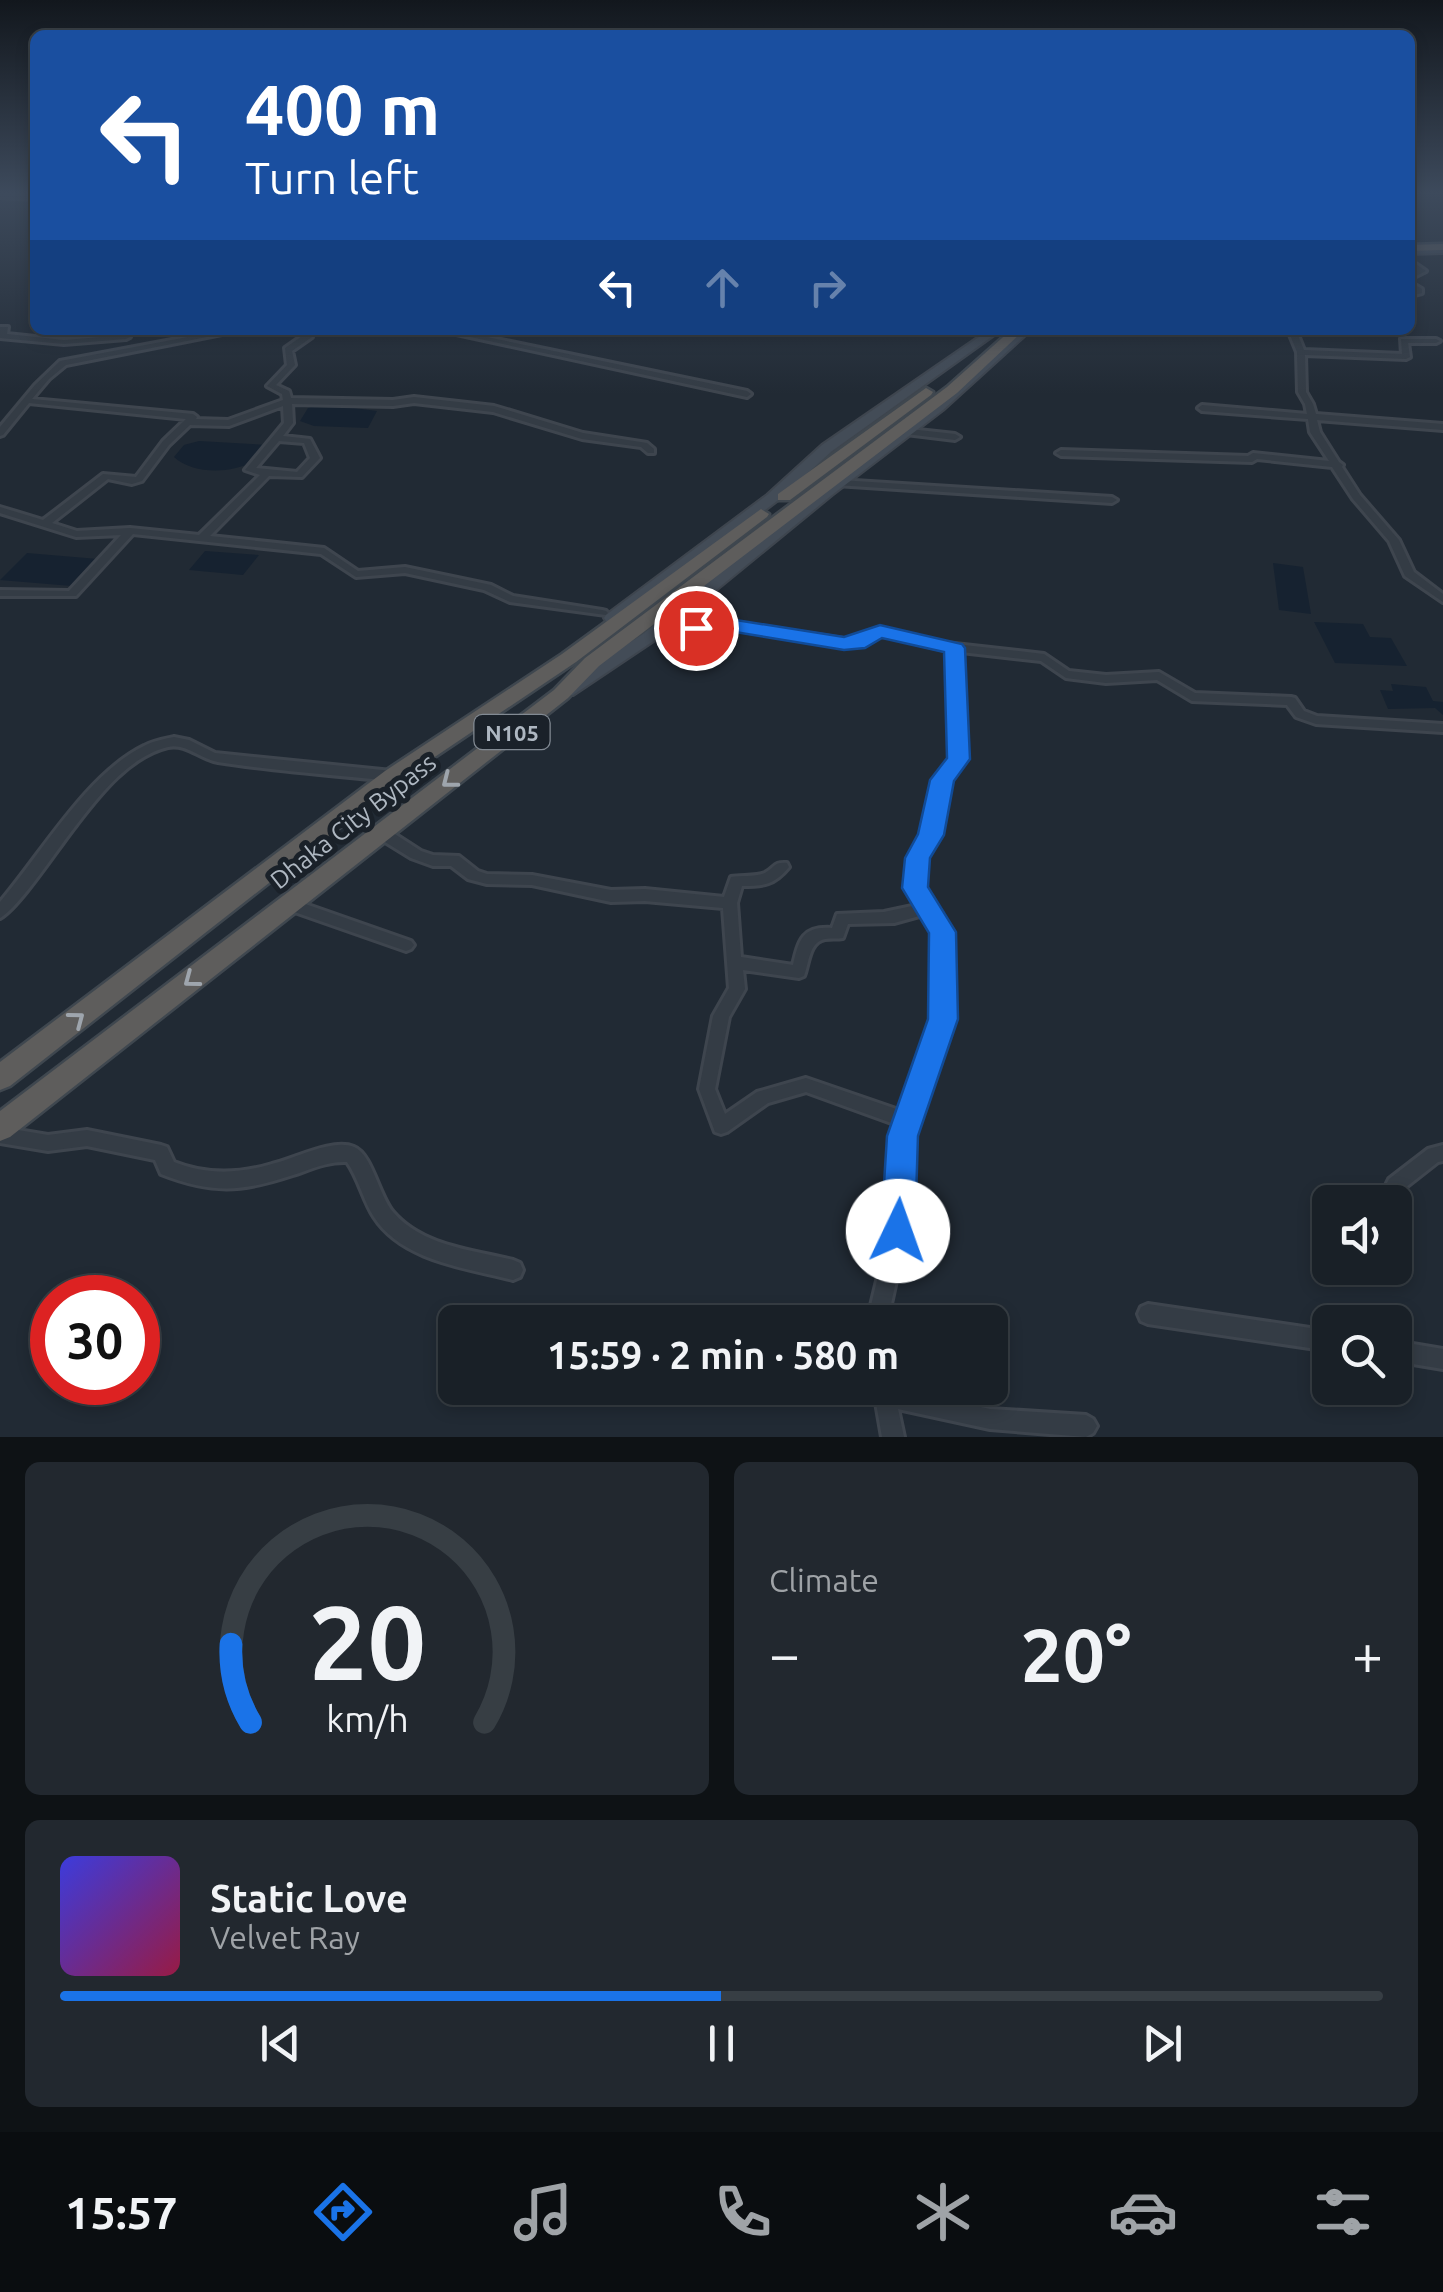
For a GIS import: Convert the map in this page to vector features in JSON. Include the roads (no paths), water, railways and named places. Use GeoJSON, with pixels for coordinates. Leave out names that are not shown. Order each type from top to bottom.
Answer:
{"type":"FeatureCollection","features":[{"type":"Feature","properties":{"kind":"highway","name":"Dhaka City Bypass"},"geometry":{"type":"LineString","coordinates":[[0,1078],[392,776],[569,658],[997,335]]}},
{"type":"Feature","properties":{"kind":"highway","name":"Dhaka City Bypass"},"geometry":{"type":"LineString","coordinates":[[0,1131],[561,694],[577,674],[952,390],[1012,335]]}},
{"type":"Feature","properties":{"kind":"main road"},"geometry":{"type":"LineString","coordinates":[[545,671],[772,498],[827,448],[989,335]]}},
{"type":"Feature","properties":{"kind":"main road"},"geometry":{"type":"LineString","coordinates":[[561,694],[665,625],[908,432],[1020,335]]}},
{"type":"Feature","properties":{"kind":"street"},"geometry":{"type":"LineString","coordinates":[[0,329],[5,330],[2,336],[64,342],[126,337]]}},
{"type":"Feature","properties":{"kind":"street"},"geometry":{"type":"LineString","coordinates":[[106,354],[129,335]]}},
{"type":"Feature","properties":{"kind":"street"},"geometry":{"type":"LineString","coordinates":[[0,433],[22,411],[50,371],[62,363],[215,335]]}},
{"type":"Feature","properties":{"kind":"street"},"geometry":{"type":"LineString","coordinates":[[280,438],[306,441],[315,458],[299,474],[250,470],[289,424],[286,393],[271,386],[291,365],[288,350],[309,335]]}},
{"type":"Feature","properties":{"kind":"street"},"geometry":{"type":"LineString","coordinates":[[466,335],[747,394]]}},
{"type":"Feature","properties":{"kind":"street"},"geometry":{"type":"LineString","coordinates":[[1294,335],[1301,352],[1302,392],[1315,432],[1356,497],[1394,540],[1409,574],[1443,599]]}},
{"type":"Feature","properties":{"kind":"street"},"geometry":{"type":"LineString","coordinates":[[1301,352],[1406,358],[1404,341],[1436,341]]}},
{"type":"Feature","properties":{"kind":"street"},"geometry":{"type":"LineString","coordinates":[[191,422],[229,423],[287,401],[414,400],[494,409],[582,436],[644,446],[651,451]]}},
{"type":"Feature","properties":{"kind":"street"},"geometry":{"type":"LineString","coordinates":[[29,401],[193,417],[139,478],[132,481],[106,476],[45,524]]}},
{"type":"Feature","properties":{"kind":"street"},"geometry":{"type":"LineString","coordinates":[[1202,408],[1443,427]]}},
{"type":"Feature","properties":{"kind":"street"},"geometry":{"type":"LineString","coordinates":[[0,412],[22,411]]}},
{"type":"Feature","properties":{"kind":"street"},"geometry":{"type":"LineString","coordinates":[[908,432],[955,437]]}},
{"type":"Feature","properties":{"kind":"street"},"geometry":{"type":"LineString","coordinates":[[1061,453],[1252,460],[1253,456],[1338,466]]}},
{"type":"Feature","properties":{"kind":"street"},"geometry":{"type":"LineString","coordinates":[[201,538],[267,472]]}},
{"type":"Feature","properties":{"kind":"street"},"geometry":{"type":"LineString","coordinates":[[840,483],[1112,500]]}},
{"type":"Feature","properties":{"kind":"street"},"geometry":{"type":"LineString","coordinates":[[0,510],[76,534],[130,530],[324,551],[356,574],[404,570],[487,588],[510,599],[602,613]]}},
{"type":"Feature","properties":{"kind":"street"},"geometry":{"type":"LineString","coordinates":[[0,593],[72,594],[130,530]]}},
{"type":"Feature","properties":{"kind":"street"},"geometry":{"type":"LineString","coordinates":[[665,625],[696,628],[717,623],[844,644],[858,643],[880,631],[954,648],[1044,658],[1066,674],[1159,676],[1192,697],[1291,702],[1300,714],[1316,720],[1443,728]]}},
{"type":"Feature","properties":{"kind":"street"},"geometry":{"type":"LineString","coordinates":[[881,1305],[898,1231],[902,1136],[943,1019],[942,932],[915,888],[918,858],[931,835],[942,780],[958,759],[954,648]]}},
{"type":"Feature","properties":{"kind":"street"},"geometry":{"type":"LineString","coordinates":[[0,912],[100,789],[130,761],[156,745],[178,741],[198,747],[206,755],[232,760],[392,776]]}},
{"type":"Feature","properties":{"kind":"street"},"geometry":{"type":"LineString","coordinates":[[382,833],[432,864],[454,860],[473,875],[487,879],[543,882],[611,896],[730,903]]}},
{"type":"Feature","properties":{"kind":"street"},"geometry":{"type":"LineString","coordinates":[[782,867],[765,880],[736,881],[730,903],[737,990],[722,1016],[707,1089],[721,1126],[764,1096],[806,1085],[908,1121]]}},
{"type":"Feature","properties":{"kind":"street"},"geometry":{"type":"LineString","coordinates":[[291,905],[406,945]]}},
{"type":"Feature","properties":{"kind":"street"},"geometry":{"type":"LineString","coordinates":[[734,962],[799,972],[806,943],[818,933],[838,934],[842,918],[865,922],[888,915],[910,915],[924,908]]}},
{"type":"Feature","properties":{"kind":"street"},"geometry":{"type":"LineString","coordinates":[[0,1131],[48,1142],[71,1138],[109,1140],[161,1154],[167,1168],[207,1183],[262,1175],[332,1151],[352,1154],[363,1167],[382,1214],[398,1232],[416,1242],[513,1270]]}},
{"type":"Feature","properties":{"kind":"street"},"geometry":{"type":"LineString","coordinates":[[1395,1185],[1434,1155],[1443,1153]]}},
{"type":"Feature","properties":{"kind":"street"},"geometry":{"type":"LineString","coordinates":[[1148,1314],[1312,1339]]}},
{"type":"Feature","properties":{"kind":"street"},"geometry":{"type":"LineString","coordinates":[[1412,1353],[1443,1358]]}},
{"type":"Feature","properties":{"kind":"street"},"geometry":{"type":"LineString","coordinates":[[887,1405],[893,1437]]}},
{"type":"Feature","properties":{"kind":"street"},"geometry":{"type":"LineString","coordinates":[[935,1405],[990,1419],[1086,1426]]}},
{"type":"Feature","properties":{"kind":"water"},"geometry":{"type":"Polygon","coordinates":[[[326,402],[377,411],[368,428],[314,426],[300,421],[308,408],[326,402]]]}},
{"type":"Feature","properties":{"kind":"water"},"geometry":{"type":"Polygon","coordinates":[[[199,441],[269,445],[252,462],[222,470],[191,467],[174,457],[184,445],[199,441]]]}},
{"type":"Feature","properties":{"kind":"water"},"geometry":{"type":"Polygon","coordinates":[[[205,551],[259,555],[243,575],[189,570],[205,551]]]}},
{"type":"Feature","properties":{"kind":"water"},"geometry":{"type":"Polygon","coordinates":[[[27,553],[98,559],[72,586],[0,580],[27,553]]]}},
{"type":"Feature","properties":{"kind":"water"},"geometry":{"type":"Polygon","coordinates":[[[1273,563],[1303,567],[1311,614],[1279,610],[1273,563]]]}},
{"type":"Feature","properties":{"kind":"water"},"geometry":{"type":"Polygon","coordinates":[[[1314,622],[1363,624],[1370,637],[1391,638],[1407,666],[1335,663],[1314,622]]]}},
{"type":"Feature","properties":{"kind":"water"},"geometry":{"type":"Polygon","coordinates":[[[1391,684],[1426,687],[1433,701],[1443,702],[1443,715],[1435,708],[1388,709],[1380,690],[1393,691],[1391,684]]]}}]}
